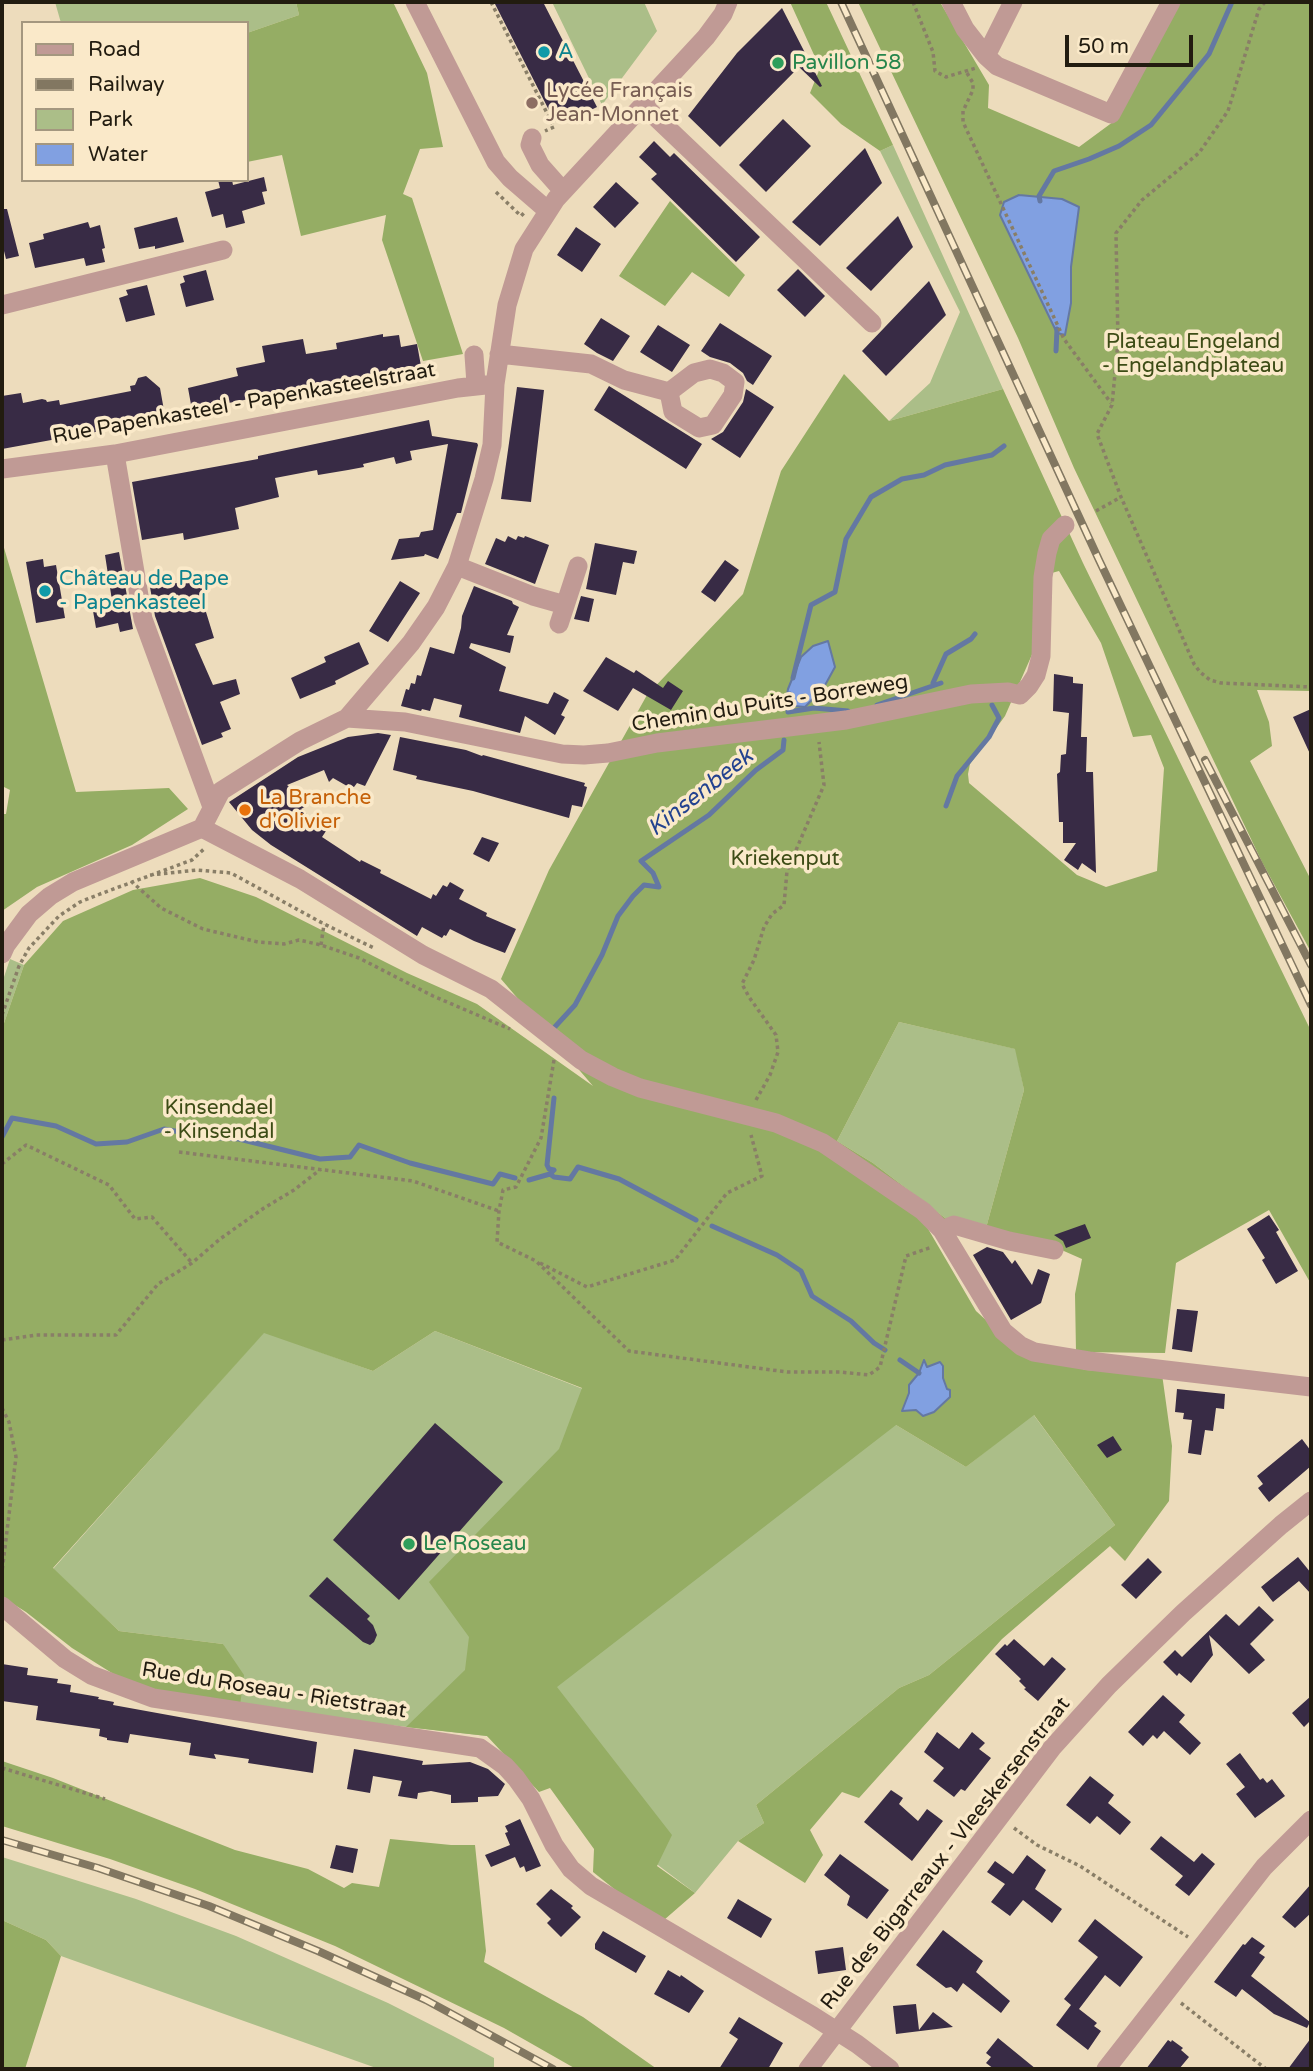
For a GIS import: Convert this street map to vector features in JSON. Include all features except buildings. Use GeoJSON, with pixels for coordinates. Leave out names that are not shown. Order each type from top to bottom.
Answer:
{"type":"FeatureCollection","features":[{"type":"Feature","properties":{"kind":"street"},"geometry":{"type":"LineString","coordinates":[[415,2],[496,162],[547,210]]}},
{"type":"Feature","properties":{"kind":"street"},"geometry":{"type":"LineString","coordinates":[[208,832],[212,807],[221,791],[300,741],[346,718],[411,643],[436,607],[457,566],[472,523],[492,445],[495,384],[518,247],[563,191],[706,37],[723,14],[728,2]]}},
{"type":"Feature","properties":{"kind":"street"},"geometry":{"type":"LineString","coordinates":[[951,2],[965,29],[997,66],[1111,114],[1171,2]]}},
{"type":"Feature","properties":{"kind":"street"},"geometry":{"type":"LineString","coordinates":[[986,56],[1013,2]]}},
{"type":"Feature","properties":{"kind":"street"},"geometry":{"type":"LineString","coordinates":[[643,104],[872,323]]}},
{"type":"Feature","properties":{"kind":"street"},"geometry":{"type":"LineString","coordinates":[[530,135],[530,145],[540,165],[563,191]]}},
{"type":"Feature","properties":{"kind":"street"},"geometry":{"type":"LineString","coordinates":[[2,305],[223,250]]}},
{"type":"Feature","properties":{"kind":"street"},"geometry":{"type":"LineString","coordinates":[[499,354],[591,365],[624,380],[669,392]]}},
{"type":"Feature","properties":{"kind":"street"},"geometry":{"type":"LineString","coordinates":[[474,355],[475,384]]}},
{"type":"Feature","properties":{"kind":"street","name":"Rue Papenkasteel - Papenkasteelstraat"},"geometry":{"type":"LineString","coordinates":[[2,469],[115,454],[475,384],[495,384]]}},
{"type":"Feature","properties":{"kind":"street"},"geometry":{"type":"LineString","coordinates":[[115,454],[143,619],[212,807]]}},
{"type":"Feature","properties":{"kind":"street","name":"Chemin du Puits - Borreweg"},"geometry":{"type":"LineString","coordinates":[[346,718],[405,722],[562,754],[584,755],[649,744],[846,720],[971,694],[1008,692],[1020,695],[1036,675],[1041,656],[1046,553],[1051,540],[1065,525]]}},
{"type":"Feature","properties":{"kind":"street"},"geometry":{"type":"LineString","coordinates":[[457,566],[533,596],[565,605]]}},
{"type":"Feature","properties":{"kind":"street"},"geometry":{"type":"LineString","coordinates":[[559,624],[578,566]]}},
{"type":"Feature","properties":{"kind":"street"},"geometry":{"type":"LineString","coordinates":[[2,954],[29,914],[50,896],[73,882],[208,832],[300,879],[424,956],[491,989],[582,1060],[613,1077],[640,1088],[743,1119],[801,1132],[823,1143],[923,1211],[943,1230],[1003,1331],[1034,1352],[1311,1387]]}},
{"type":"Feature","properties":{"kind":"street"},"geometry":{"type":"LineString","coordinates":[[943,1230],[954,1225],[1009,1241],[1054,1250]]}},
{"type":"Feature","properties":{"kind":"street","name":"Rue des Bigarreaux - Vleeskersenstraat"},"geometry":{"type":"LineString","coordinates":[[808,2069],[1052,1748],[1110,1685],[1183,1613],[1311,1501]]}},
{"type":"Feature","properties":{"kind":"street","name":"Rue du Roseau - Rietstraat"},"geometry":{"type":"LineString","coordinates":[[2,1606],[65,1659],[91,1675],[153,1699],[480,1748],[505,1766],[516,1778],[531,1799],[554,1845],[571,1869],[591,1886],[836,2031]]}},
{"type":"Feature","properties":{"kind":"street"},"geometry":{"type":"LineString","coordinates":[[1106,2069],[1264,1867],[1311,1820]]}},
{"type":"Feature","properties":{"kind":"street"},"geometry":{"type":"LineString","coordinates":[[836,2031],[890,2069]]}},
{"type":"Feature","properties":{"kind":"path"},"geometry":{"type":"LineString","coordinates":[[491,2],[554,127],[530,135]]}},
{"type":"Feature","properties":{"kind":"path"},"geometry":{"type":"LineString","coordinates":[[913,2],[933,52],[935,71],[946,77],[967,73],[978,67],[986,56]]}},
{"type":"Feature","properties":{"kind":"path"},"geometry":{"type":"LineString","coordinates":[[1265,2],[1259,9],[1228,111],[1199,153],[1142,200],[1116,233],[1118,342],[1112,405],[1097,434],[1121,497],[1194,664],[1200,672],[1210,680],[1221,683],[1311,687]]}},
{"type":"Feature","properties":{"kind":"path"},"geometry":{"type":"LineString","coordinates":[[967,73],[973,83],[973,90],[963,111],[963,122],[1064,340],[1112,405]]}},
{"type":"Feature","properties":{"kind":"path"},"geometry":{"type":"LineString","coordinates":[[1096,511],[1121,497]]}},
{"type":"Feature","properties":{"kind":"path"},"geometry":{"type":"LineString","coordinates":[[557,1055],[541,1138],[516,1186],[503,1190],[497,1242],[587,1287],[675,1260],[727,1192],[762,1176],[752,1137],[743,1119],[770,1074],[778,1052],[776,1035],[743,984],[764,928],[772,914],[784,905],[787,871],[824,785],[820,748]]}},
{"type":"Feature","properties":{"kind":"path"},"geometry":{"type":"LineString","coordinates":[[2,1015],[19,966],[29,948],[59,916],[80,902],[191,860],[207,847],[208,832]]}},
{"type":"Feature","properties":{"kind":"path"},"geometry":{"type":"LineString","coordinates":[[150,875],[197,870],[231,873],[324,924],[385,953]]}},
{"type":"Feature","properties":{"kind":"path"},"geometry":{"type":"LineString","coordinates":[[131,881],[161,908],[203,929],[258,942],[284,944],[299,940],[321,945],[359,958],[433,996],[519,1033]]}},
{"type":"Feature","properties":{"kind":"path"},"geometry":{"type":"LineString","coordinates":[[321,945],[324,924]]}},
{"type":"Feature","properties":{"kind":"path"},"geometry":{"type":"LineString","coordinates":[[545,1054],[554,1061]]}},
{"type":"Feature","properties":{"kind":"path"},"geometry":{"type":"LineString","coordinates":[[2,1164],[26,1145],[109,1185],[135,1219],[152,1217],[192,1263]]}},
{"type":"Feature","properties":{"kind":"path"},"geometry":{"type":"LineString","coordinates":[[179,1152],[413,1181],[499,1211]]}},
{"type":"Feature","properties":{"kind":"path"},"geometry":{"type":"LineString","coordinates":[[2,1340],[36,1335],[116,1335],[158,1284],[192,1263],[220,1239],[321,1169]]}},
{"type":"Feature","properties":{"kind":"path"},"geometry":{"type":"LineString","coordinates":[[536,1261],[629,1351],[787,1372],[869,1375],[880,1367],[882,1362],[905,1256],[937,1245],[937,1237],[943,1230]]}},
{"type":"Feature","properties":{"kind":"path"},"geometry":{"type":"LineString","coordinates":[[2,1408],[9,1422],[16,1457],[2,1572]]}},
{"type":"Feature","properties":{"kind":"path"},"geometry":{"type":"LineString","coordinates":[[2,1768],[105,1799]]}},
{"type":"Feature","properties":{"kind":"path"},"geometry":{"type":"LineString","coordinates":[[999,1818],[1037,1845],[1080,1866],[1202,1946]]}},
{"type":"Feature","properties":{"kind":"path"},"geometry":{"type":"LineString","coordinates":[[1165,1991],[1266,2069]]}},
{"type":"Feature","properties":{"kind":"green space"},"geometry":{"type":"Polygon","coordinates":[[[55,2],[296,2],[299,15],[248,33],[248,21],[60,21],[55,2]]]}},
{"type":"Feature","properties":{"kind":"green space"},"geometry":{"type":"Polygon","coordinates":[[[296,2],[393,2],[427,73],[443,147],[420,149],[403,194],[412,198],[463,354],[423,361],[382,240],[386,215],[301,236],[282,155],[248,162],[248,33],[299,15],[296,2]]]}},
{"type":"Feature","properties":{"kind":"green space"},"geometry":{"type":"Polygon","coordinates":[[[552,2],[644,2],[657,31],[602,105],[552,2]]]}},
{"type":"Feature","properties":{"kind":"green space"},"geometry":{"type":"Polygon","coordinates":[[[790,2],[826,2],[893,145],[880,151],[841,124],[810,93],[820,68],[790,2]]]}},
{"type":"Feature","properties":{"kind":"green space","name":"Plateau Engeland - Engelandplateau"},"geometry":{"type":"Polygon","coordinates":[[[858,2],[940,2],[989,85],[988,108],[1079,147],[1117,119],[1177,2],[1311,2],[1311,691],[1257,690],[1269,722],[1272,746],[1250,761],[1311,880],[1311,952],[1262,862],[1074,468],[1018,338],[858,2]],[[1079,207],[1000,215],[1057,333],[1071,303],[1071,267],[1079,207]]]}},
{"type":"Feature","properties":{"kind":"green space"},"geometry":{"type":"Polygon","coordinates":[[[893,145],[1003,389],[889,421],[930,383],[960,312],[880,151],[893,145]]]}},
{"type":"Feature","properties":{"kind":"green space"},"geometry":{"type":"Polygon","coordinates":[[[670,201],[745,275],[729,297],[692,272],[665,306],[619,276],[670,201]]]}},
{"type":"Feature","properties":{"kind":"green space"},"geometry":{"type":"Polygon","coordinates":[[[844,374],[889,421],[1003,389],[1083,563],[1311,1031],[1311,1284],[1269,1210],[1176,1263],[1165,1353],[1076,1352],[1075,1294],[1082,1259],[1048,1244],[986,1228],[1024,1090],[1015,1049],[899,1022],[837,1141],[873,1163],[949,1221],[927,1227],[976,1311],[1020,1351],[1086,1370],[1162,1374],[1172,1446],[1169,1501],[1125,1561],[1110,1546],[1002,1639],[859,1798],[842,1792],[810,1830],[823,1855],[805,1883],[738,1841],[764,1823],[756,1805],[899,1688],[929,1675],[1115,1525],[1034,1415],[966,1467],[896,1425],[557,1687],[672,1835],[657,1866],[695,1893],[664,1920],[618,1892],[593,1872],[594,1849],[550,1788],[539,1792],[487,1736],[406,1727],[465,1670],[469,1637],[429,1582],[559,1449],[582,1388],[435,1331],[373,1371],[264,1333],[53,1568],[119,1631],[223,1644],[244,1675],[240,1706],[131,1685],[72,1648],[2,1597],[2,1029],[24,965],[63,921],[133,890],[200,878],[256,897],[407,973],[477,1004],[593,1086],[501,979],[549,870],[647,695],[743,594],[781,471],[844,374]],[[1059,571],[1037,577],[1034,650],[1005,716],[970,764],[968,774],[969,783],[1077,875],[1106,887],[1157,871],[1164,768],[1151,735],[1133,737],[1101,643],[1059,571]]]}},
{"type":"Feature","properties":{"kind":"green space"},"geometry":{"type":"Polygon","coordinates":[[[2,541],[76,792],[169,788],[188,809],[132,845],[37,887],[2,911],[2,814],[6,814],[10,790],[2,786],[2,541]]]}},
{"type":"Feature","properties":{"kind":"green space"},"geometry":{"type":"Polygon","coordinates":[[[10,959],[24,965],[2,1029],[2,983],[10,959]]]}},
{"type":"Feature","properties":{"kind":"green space"},"geometry":{"type":"Polygon","coordinates":[[[899,1022],[1016,1049],[1024,1090],[986,1228],[949,1221],[873,1163],[837,1141],[899,1022]]]}},
{"type":"Feature","properties":{"kind":"green space","name":"Le Roseau"},"geometry":{"type":"Polygon","coordinates":[[[435,1331],[583,1389],[896,1425],[966,1467],[1033,1414],[1115,1525],[929,1675],[899,1688],[756,1805],[764,1823],[738,1841],[695,1893],[487,1736],[240,1706],[223,1644],[119,1631],[53,1569],[264,1332],[373,1371],[435,1331]]]}},
{"type":"Feature","properties":{"kind":"green space"},"geometry":{"type":"Polygon","coordinates":[[[2,1761],[53,1778],[235,1850],[308,1869],[344,1888],[352,1883],[379,1887],[390,1839],[475,1845],[486,1951],[484,1962],[583,2017],[657,2069],[576,2069],[504,2028],[335,1946],[195,1889],[110,1859],[2,1826],[2,1761]]]}},
{"type":"Feature","properties":{"kind":"green space"},"geometry":{"type":"Polygon","coordinates":[[[2,1857],[136,1899],[236,1936],[388,2003],[453,2036],[494,2058],[494,2069],[379,2069],[61,1956],[46,1940],[2,1920],[2,1857]]]}},
{"type":"Feature","properties":{"kind":"green space"},"geometry":{"type":"Polygon","coordinates":[[[2,1920],[46,1940],[61,1956],[25,2069],[2,2069],[2,1920]]]}},
{"type":"Feature","properties":{"kind":"water"},"geometry":{"type":"Polygon","coordinates":[[[1019,195],[1062,199],[1079,207],[1071,267],[1071,303],[1065,335],[1057,333],[1000,215],[1004,202],[1019,195]]]}},
{"type":"Feature","properties":{"kind":"water"},"geometry":{"type":"Polygon","coordinates":[[[828,641],[835,667],[824,687],[805,707],[794,706],[787,695],[801,657],[813,646],[828,641]]]}},
{"type":"Feature","properties":{"kind":"water"},"geometry":{"type":"Polygon","coordinates":[[[924,1360],[927,1367],[940,1362],[943,1366],[943,1378],[950,1390],[950,1397],[934,1412],[923,1416],[916,1410],[902,1411],[909,1385],[919,1373],[924,1360]]]}},
{"type":"Feature","properties":{"kind":"waterway"},"geometry":{"type":"LineString","coordinates":[[1040,201],[1039,196],[1054,171],[1119,146],[1151,125],[1209,54],[1232,2]]}},
{"type":"Feature","properties":{"kind":"waterway"},"geometry":{"type":"LineString","coordinates":[[1056,351],[1057,329]]}},
{"type":"Feature","properties":{"kind":"waterway","name":"Kinsenbeek"},"geometry":{"type":"LineString","coordinates":[[793,678],[811,605],[835,592],[846,539],[871,497],[902,479],[924,475],[945,465],[992,455],[1004,446]]}},
{"type":"Feature","properties":{"kind":"waterway"},"geometry":{"type":"LineString","coordinates":[[933,683],[946,654],[975,634]]}},
{"type":"Feature","properties":{"kind":"waterway"},"geometry":{"type":"LineString","coordinates":[[877,705],[941,683]]}},
{"type":"Feature","properties":{"kind":"waterway"},"geometry":{"type":"LineString","coordinates":[[790,694],[788,712],[814,708],[848,711]]}},
{"type":"Feature","properties":{"kind":"waterway"},"geometry":{"type":"LineString","coordinates":[[946,806],[957,776],[989,737],[999,718],[992,705]]}},
{"type":"Feature","properties":{"kind":"waterway","name":"Kinsenbeek"},"geometry":{"type":"LineString","coordinates":[[552,1030],[575,1005],[602,955],[618,916],[644,885],[659,887],[653,873],[641,861],[709,815],[756,770],[783,750],[784,740]]}},
{"type":"Feature","properties":{"kind":"waterway","name":"Kinsenbeek"},"geometry":{"type":"LineString","coordinates":[[550,1174],[554,1170],[547,1165],[554,1098]]}},
{"type":"Feature","properties":{"kind":"waterway"},"geometry":{"type":"LineString","coordinates":[[2,1137],[12,1118],[56,1126],[96,1144],[127,1142],[164,1129],[207,1137],[239,1139],[320,1159],[350,1157],[359,1145],[410,1163],[493,1184],[500,1174],[515,1178]]}},
{"type":"Feature","properties":{"kind":"waterway"},"geometry":{"type":"LineString","coordinates":[[529,1180],[550,1174],[570,1179],[578,1167],[619,1179],[696,1220]]}},
{"type":"Feature","properties":{"kind":"waterway"},"geometry":{"type":"LineString","coordinates":[[712,1226],[777,1255],[801,1271],[812,1296],[851,1321],[885,1350]]}},
{"type":"Feature","properties":{"kind":"waterway"},"geometry":{"type":"LineString","coordinates":[[900,1360],[919,1373]]}},
{"type":"Feature","properties":{"kind":"railway"},"geometry":{"type":"LineString","coordinates":[[841,2],[1099,560],[1311,1005]]}},
{"type":"Feature","properties":{"kind":"railway"},"geometry":{"type":"LineString","coordinates":[[1205,760],[1311,965]]}},
{"type":"Feature","properties":{"kind":"railway"},"geometry":{"type":"LineString","coordinates":[[2,1840],[98,1868],[209,1906],[318,1951],[426,2000],[553,2069]]}},
{"type":"Feature","properties":{"kind":"place","name":"A"},"geometry":{"type":"Point","coordinates":[544,52]}},
{"type":"Feature","properties":{"kind":"place","name":"Pavillon 58"},"geometry":{"type":"Point","coordinates":[778,63]}},
{"type":"Feature","properties":{"kind":"place","name":"Lycée Français Jean-Monnet"},"geometry":{"type":"Point","coordinates":[532,103]}},
{"type":"Feature","properties":{"kind":"place","name":"Château de Pape - Papenkasteel"},"geometry":{"type":"Point","coordinates":[45,591]}},
{"type":"Feature","properties":{"kind":"place","name":"La Branche d'Olivier"},"geometry":{"type":"Point","coordinates":[245,810]}},
{"type":"Feature","properties":{"kind":"place","name":"Le Roseau"},"geometry":{"type":"Point","coordinates":[409,1544]}},
{"type":"Feature","properties":{"kind":"park label","name":"Kriekenput"},"geometry":{"type":"Point","coordinates":[785,859]}},
{"type":"Feature","properties":{"kind":"park label","name":"Kinsendael - Kinsendal"},"geometry":{"type":"Point","coordinates":[219,1120]}}]}
